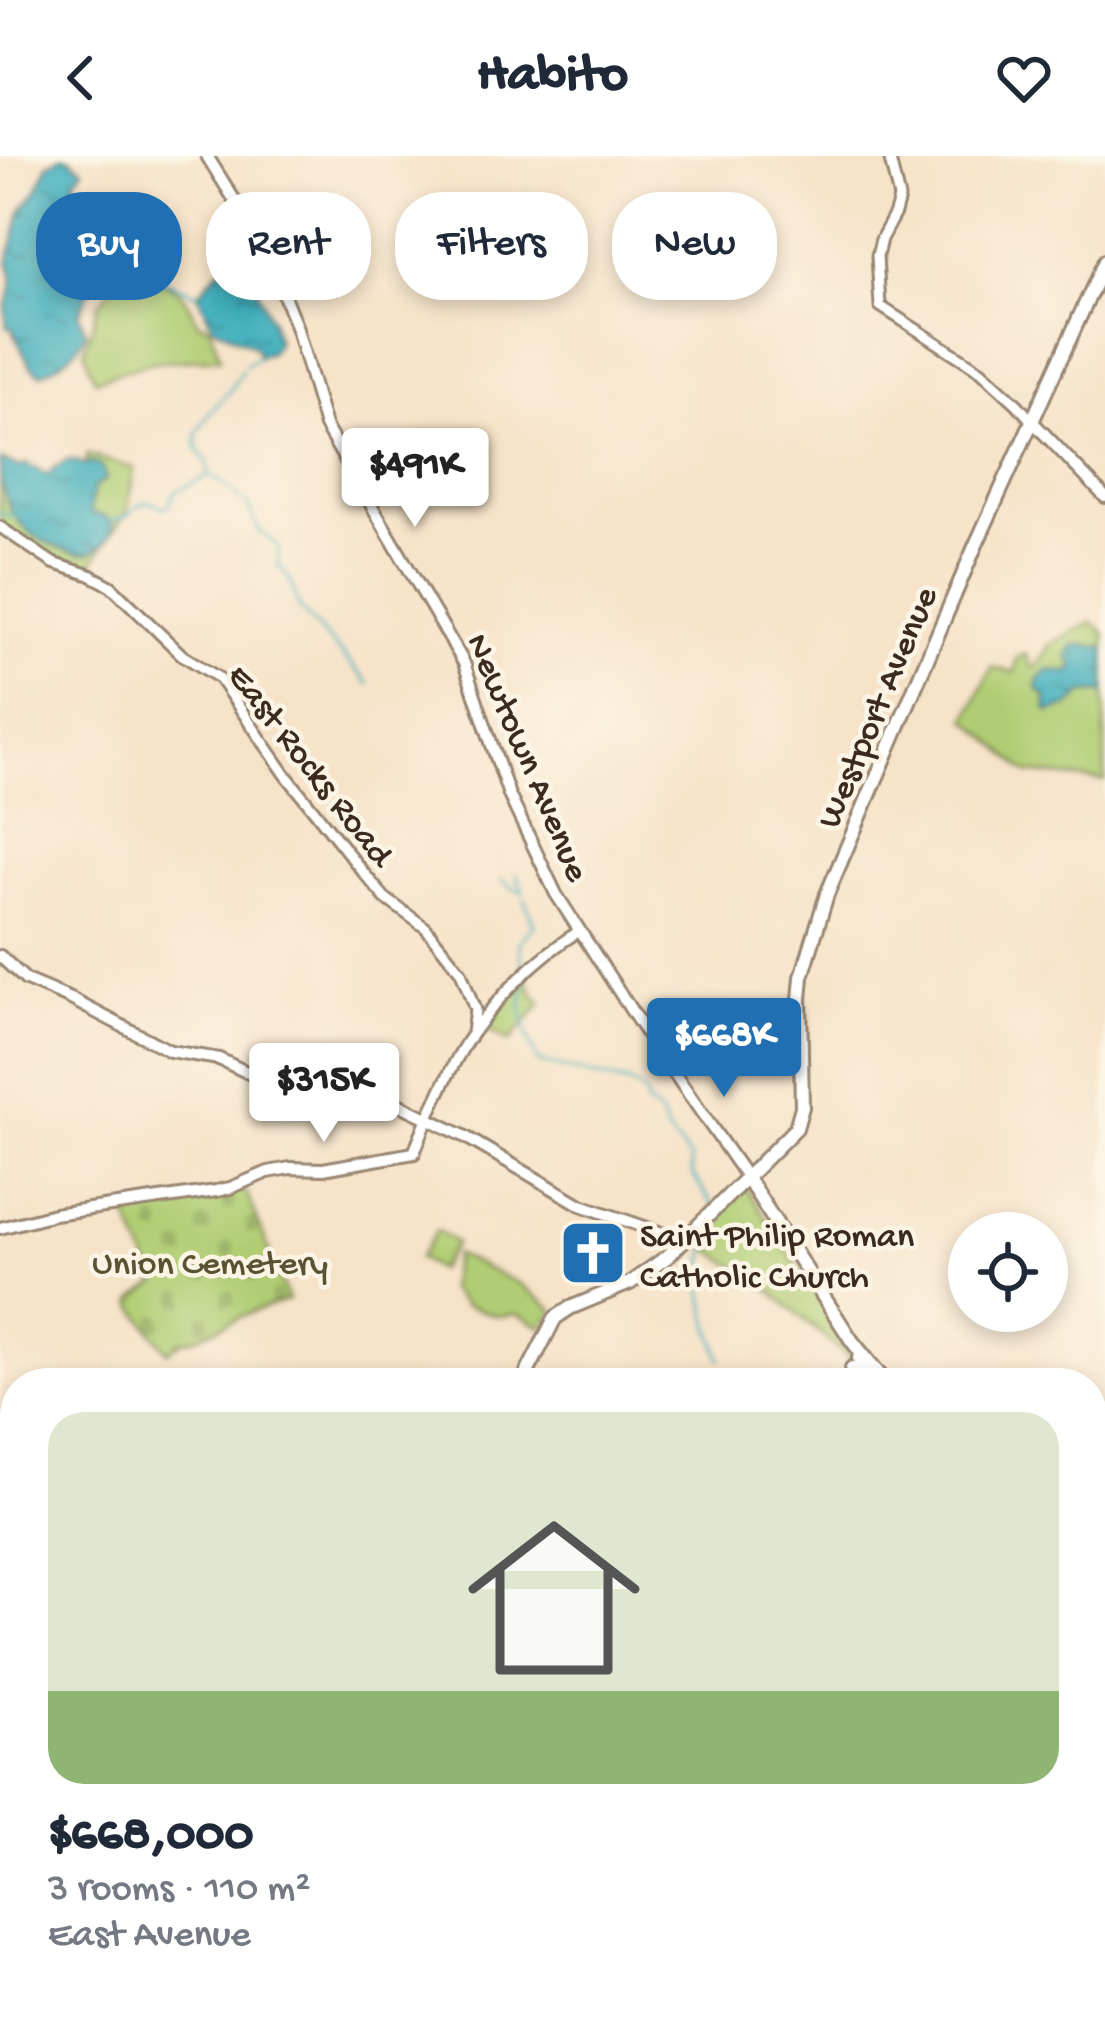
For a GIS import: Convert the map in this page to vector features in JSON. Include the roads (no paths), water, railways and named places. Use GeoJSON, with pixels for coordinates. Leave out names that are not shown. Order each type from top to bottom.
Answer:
{"type":"FeatureCollection","features":[{"type":"Feature","properties":{"kind":"main road","name":"Newtown Avenue"},"geometry":{"type":"LineString","coordinates":[[207,156],[267,252],[296,326],[325,426],[464,663],[522,827],[556,894],[748,1178]]}},
{"type":"Feature","properties":{"kind":"main road","name":"Westport Avenue"},"geometry":{"type":"LineString","coordinates":[[530,1368],[555,1318],[637,1280],[685,1241],[790,1137],[801,1116],[800,999],[811,941],[862,809],[1105,261]]}},
{"type":"Feature","properties":{"kind":"main road"},"geometry":{"type":"LineString","coordinates":[[1031,420],[1105,497]]}},
{"type":"Feature","properties":{"kind":"main road"},"geometry":{"type":"LineString","coordinates":[[0,956],[26,980],[170,1051],[218,1059],[326,1102],[371,1094],[428,1117],[581,1205],[685,1241]]}},
{"type":"Feature","properties":{"kind":"main road"},"geometry":{"type":"LineString","coordinates":[[0,1228],[54,1214],[230,1188],[268,1172],[414,1153],[428,1117]]}},
{"type":"Feature","properties":{"kind":"main road"},"geometry":{"type":"LineString","coordinates":[[748,1178],[874,1368]]}},
{"type":"Feature","properties":{"kind":"main road"},"geometry":{"type":"LineString","coordinates":[[853,1341],[866,1368]]}},
{"type":"Feature","properties":{"kind":"main road"},"geometry":{"type":"LineString","coordinates":[[866,1357],[869,1368]]}},
{"type":"Feature","properties":{"kind":"street"},"geometry":{"type":"LineString","coordinates":[[889,156],[899,198],[877,256],[880,306],[981,371],[1031,420]]}},
{"type":"Feature","properties":{"kind":"street","name":"East Rocks Road"},"geometry":{"type":"LineString","coordinates":[[0,527],[52,563],[111,586],[182,656],[219,678],[286,775],[363,872],[385,898],[426,928],[461,972],[476,1010],[472,1033]]}},
{"type":"Feature","properties":{"kind":"street"},"geometry":{"type":"LineString","coordinates":[[428,1117],[472,1033],[548,951],[579,931]]}},
{"type":"Feature","properties":{"kind":"water"},"geometry":{"type":"Polygon","coordinates":[[[62,156],[70,158],[83,169],[74,181],[81,192],[36,192],[36,300],[85,300],[79,314],[86,332],[68,357],[41,374],[31,367],[7,327],[6,308],[12,280],[8,264],[21,211],[48,164],[62,156]]]}},
{"type":"Feature","properties":{"kind":"water"},"geometry":{"type":"Polygon","coordinates":[[[206,285],[206,300],[262,300],[277,343],[259,357],[255,347],[212,325],[198,294],[206,285]]]}},
{"type":"Feature","properties":{"kind":"water"},"geometry":{"type":"Polygon","coordinates":[[[0,460],[46,474],[71,460],[102,467],[106,479],[94,487],[90,513],[112,524],[107,540],[81,553],[33,534],[8,503],[0,460]]]}},
{"type":"Feature","properties":{"kind":"water"},"geometry":{"type":"Polygon","coordinates":[[[1078,644],[1105,648],[1105,692],[1084,693],[1070,706],[1050,712],[1046,696],[1037,689],[1039,679],[1047,670],[1073,670],[1068,656],[1078,644]]]}},
{"type":"Feature","properties":{"kind":"waterway"},"geometry":{"type":"LineString","coordinates":[[182,288],[197,294]]}},
{"type":"Feature","properties":{"kind":"waterway"},"geometry":{"type":"LineString","coordinates":[[246,365],[258,357]]}},
{"type":"Feature","properties":{"kind":"waterway"},"geometry":{"type":"LineString","coordinates":[[208,474],[208,462],[197,448],[197,434],[242,370]]}},
{"type":"Feature","properties":{"kind":"waterway"},"geometry":{"type":"LineString","coordinates":[[208,476],[248,506],[260,532],[278,545],[278,565],[289,578],[300,609],[369,684]]}},
{"type":"Feature","properties":{"kind":"waterway"},"geometry":{"type":"LineString","coordinates":[[111,521],[128,516],[146,502],[165,507],[175,492],[206,477]]}},
{"type":"Feature","properties":{"kind":"waterway"},"geometry":{"type":"LineString","coordinates":[[0,513],[17,517]]}},
{"type":"Feature","properties":{"kind":"waterway"},"geometry":{"type":"LineString","coordinates":[[517,875],[523,893]]}},
{"type":"Feature","properties":{"kind":"waterway"},"geometry":{"type":"LineString","coordinates":[[502,880],[519,892]]}},
{"type":"Feature","properties":{"kind":"waterway"},"geometry":{"type":"LineString","coordinates":[[523,968],[519,942],[534,926],[525,899]]}},
{"type":"Feature","properties":{"kind":"waterway"},"geometry":{"type":"LineString","coordinates":[[524,977],[522,1011],[538,1062],[642,1091],[646,1104],[660,1114],[667,1132],[690,1158],[692,1174],[713,1205]]}},
{"type":"Feature","properties":{"kind":"waterway"},"geometry":{"type":"LineString","coordinates":[[715,1214],[703,1285],[721,1359]]}},
{"type":"Feature","properties":{"kind":"place","name":"Saint Philip Roman Catholic Church"},"geometry":{"type":"Point","coordinates":[593,1253]}},
{"type":"Feature","properties":{"kind":"park label","name":"Union Cemetery"},"geometry":{"type":"Point","coordinates":[210,1260]}}]}
